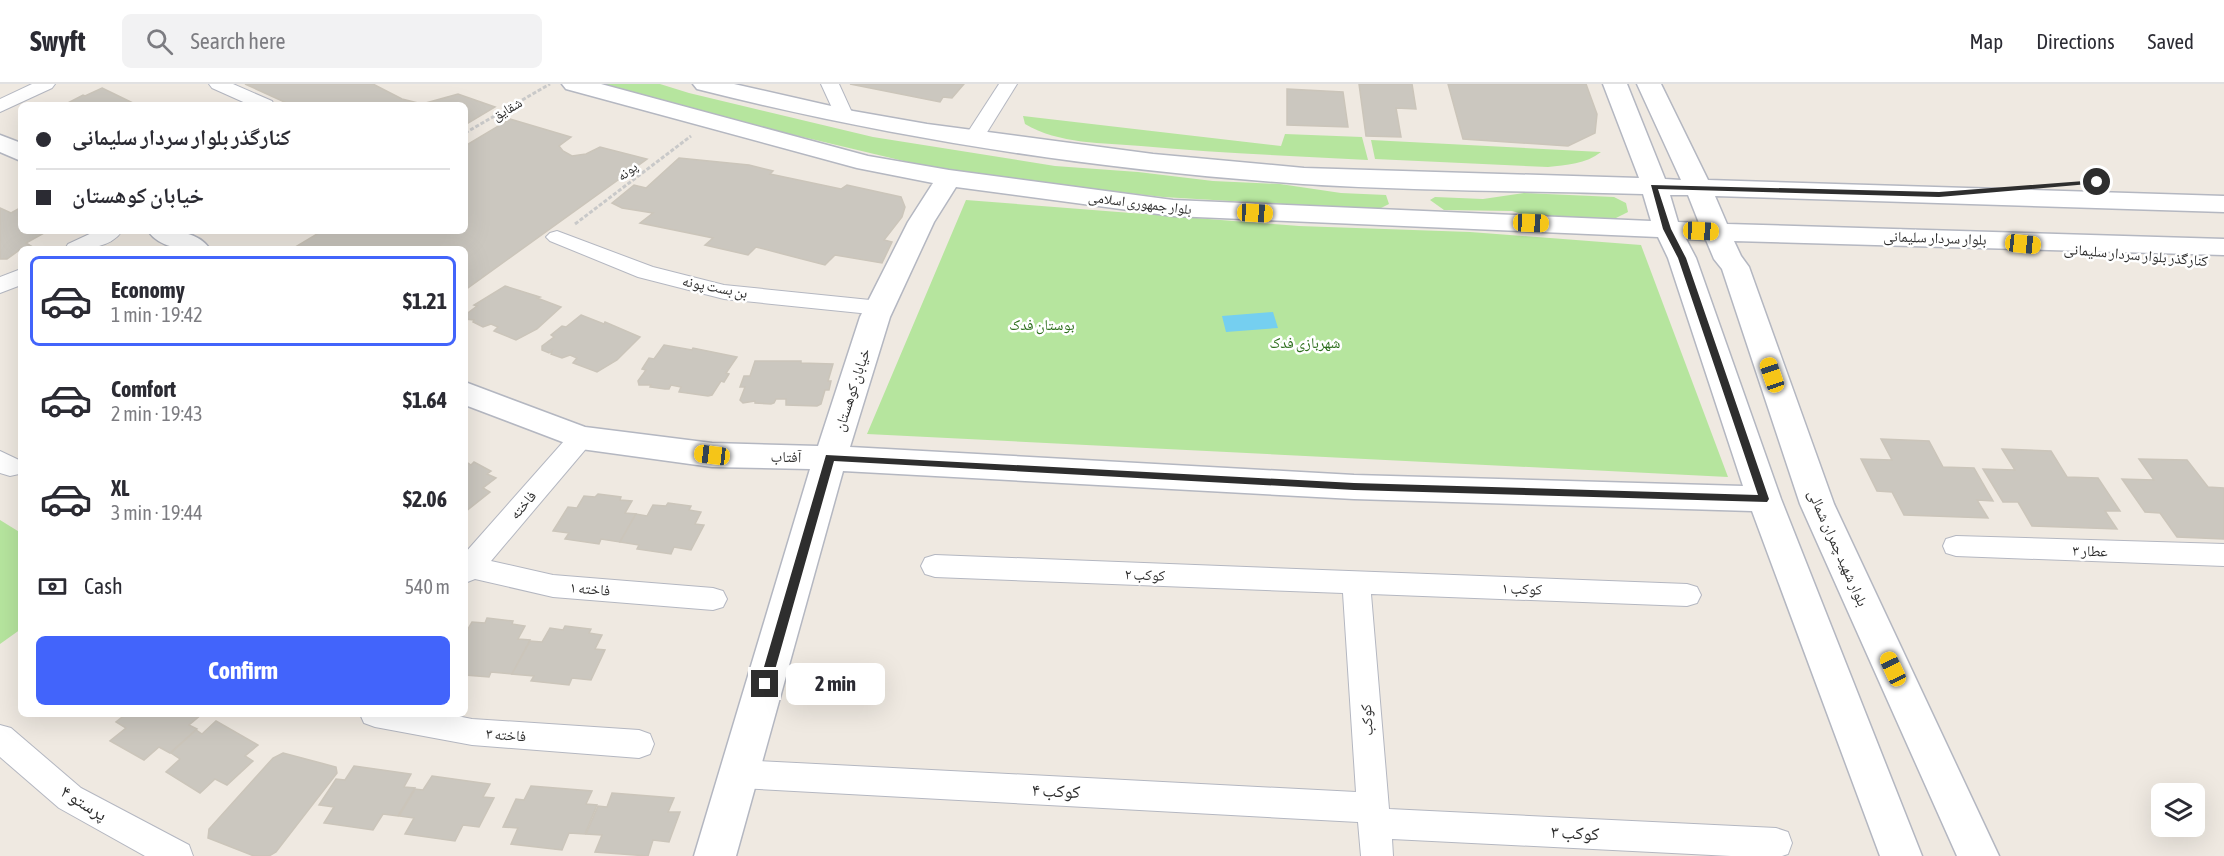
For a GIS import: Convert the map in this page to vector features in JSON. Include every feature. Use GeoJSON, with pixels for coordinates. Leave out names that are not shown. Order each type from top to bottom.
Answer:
{"type":"FeatureCollection","features":[{"type":"Feature","properties":{"kind":"main road","name":"بلوار جمهوری اسلامی"},"geometry":{"type":"LineString","coordinates":[[574,84],[866,163],[949,178],[1173,208],[1718,232]]}},
{"type":"Feature","properties":{"kind":"main road"},"geometry":{"type":"LineString","coordinates":[[705,84],[845,117],[974,138],[1174,165],[1304,176],[2224,204]]}},
{"type":"Feature","properties":{"kind":"main road"},"geometry":{"type":"LineString","coordinates":[[1615,84],[1646,160],[1667,229],[1682,258],[1764,499],[1900,856]]}},
{"type":"Feature","properties":{"kind":"main road","name":"بلوار شهید چمران شمالی"},"geometry":{"type":"LineString","coordinates":[[1649,84],[1718,232],[1728,259],[1735,267],[1817,504],[1978,856]]}},
{"type":"Feature","properties":{"kind":"main road"},"geometry":{"type":"LineString","coordinates":[[0,142],[18,151]]}},
{"type":"Feature","properties":{"kind":"main road","name":"خیابان کوهستان"},"geometry":{"type":"LineString","coordinates":[[715,856],[830,458],[880,308],[921,222],[949,178]]}},
{"type":"Feature","properties":{"kind":"main road"},"geometry":{"type":"LineString","coordinates":[[1406,178],[1412,219]]}},
{"type":"Feature","properties":{"kind":"main road"},"geometry":{"type":"LineString","coordinates":[[1939,195],[2120,180],[2224,183]]}},
{"type":"Feature","properties":{"kind":"main road","name":"بلوار سردار سلیمانی"},"geometry":{"type":"LineString","coordinates":[[1718,232],[2224,247]]}},
{"type":"Feature","properties":{"kind":"main road"},"geometry":{"type":"LineString","coordinates":[[168,234],[190,246]]}},
{"type":"Feature","properties":{"kind":"main road","name":"کنارگذر بلوار سردار سلیمانی"},"geometry":{"type":"LineString","coordinates":[[1977,239],[2171,260],[2224,262]]}},
{"type":"Feature","properties":{"kind":"main road","name":"آفتاب"},"geometry":{"type":"LineString","coordinates":[[468,394],[581,438],[712,455],[830,458],[1354,487],[1764,499]]}},
{"type":"Feature","properties":{"kind":"street"},"geometry":{"type":"LineString","coordinates":[[0,106],[46,84]]}},
{"type":"Feature","properties":{"kind":"street"},"geometry":{"type":"LineString","coordinates":[[218,84],[258,102]]}},
{"type":"Feature","properties":{"kind":"street"},"geometry":{"type":"LineString","coordinates":[[830,84],[845,117]]}},
{"type":"Feature","properties":{"kind":"street"},"geometry":{"type":"LineString","coordinates":[[974,138],[1008,84]]}},
{"type":"Feature","properties":{"kind":"street"},"geometry":{"type":"LineString","coordinates":[[82,246],[106,234]]}},
{"type":"Feature","properties":{"kind":"street","name":"بن بست پونه"},"geometry":{"type":"LineString","coordinates":[[557,237],[646,272],[724,292],[880,308]]}},
{"type":"Feature","properties":{"kind":"street"},"geometry":{"type":"LineString","coordinates":[[0,286],[18,277]]}},
{"type":"Feature","properties":{"kind":"street","name":"فاخته"},"geometry":{"type":"LineString","coordinates":[[468,566],[581,438]]}},
{"type":"Feature","properties":{"kind":"street","name":"عطار ۳"},"geometry":{"type":"LineString","coordinates":[[1956,546],[2224,555]]}},
{"type":"Feature","properties":{"kind":"street","name":"کوکب ۲"},"geometry":{"type":"LineString","coordinates":[[935,566],[1356,583]]}},
{"type":"Feature","properties":{"kind":"street","name":"فاخته ۱"},"geometry":{"type":"LineString","coordinates":[[468,568],[553,586],[713,599]]}},
{"type":"Feature","properties":{"kind":"street","name":"کوکب ۱"},"geometry":{"type":"LineString","coordinates":[[1356,583],[1687,595]]}},
{"type":"Feature","properties":{"kind":"street","name":"کوکب"},"geometry":{"type":"LineString","coordinates":[[1356,583],[1377,856]]}},
{"type":"Feature","properties":{"kind":"street","name":"فاخته ۳"},"geometry":{"type":"LineString","coordinates":[[391,717],[472,732],[639,744]]}},
{"type":"Feature","properties":{"kind":"street","name":"پرستو ۴"},"geometry":{"type":"LineString","coordinates":[[0,738],[70,798],[177,856]]}},
{"type":"Feature","properties":{"kind":"street","name":"کوکب ۴"},"geometry":{"type":"LineString","coordinates":[[739,774],[1374,816]]}},
{"type":"Feature","properties":{"kind":"street","name":"کوکب ۳"},"geometry":{"type":"LineString","coordinates":[[1374,816],[1776,843]]}},
{"type":"Feature","properties":{"kind":"path","name":"شقایق"},"geometry":{"type":"LineString","coordinates":[[468,131],[550,84]]}},
{"type":"Feature","properties":{"kind":"path","name":"پونه"},"geometry":{"type":"LineString","coordinates":[[557,237],[710,122]]}},
{"type":"Feature","properties":{"kind":"green space"},"geometry":{"type":"Polygon","coordinates":[[[595,84],[660,84],[873,137],[1055,166],[1138,172],[1213,181],[1280,184],[1341,193],[1386,195],[1389,204],[1379,209],[1163,197],[954,173],[707,114],[595,84]]]}},
{"type":"Feature","properties":{"kind":"green space"},"geometry":{"type":"Polygon","coordinates":[[[1023,116],[1281,146],[1285,134],[1362,137],[1368,160],[1081,141],[1038,131],[1025,124],[1023,116]]]}},
{"type":"Feature","properties":{"kind":"green space"},"geometry":{"type":"Polygon","coordinates":[[[1371,140],[1601,152],[1569,165],[1548,167],[1375,159],[1371,140]]]}},
{"type":"Feature","properties":{"kind":"green space"},"geometry":{"type":"Polygon","coordinates":[[[1524,193],[1614,197],[1626,203],[1628,212],[1616,218],[1532,217],[1512,211],[1444,210],[1430,200],[1435,197],[1483,199],[1524,193]]]}},
{"type":"Feature","properties":{"kind":"green space","name":"بوستان فدک"},"geometry":{"type":"Polygon","coordinates":[[[966,200],[1299,226],[1470,232],[1641,245],[1728,477],[867,434],[966,200]]]}},
{"type":"Feature","properties":{"kind":"green space"},"geometry":{"type":"Polygon","coordinates":[[[0,520],[18,531],[18,631],[0,644],[0,520]]]}},
{"type":"Feature","properties":{"kind":"water"},"geometry":{"type":"Polygon","coordinates":[[[1273,312],[1278,328],[1226,332],[1222,316],[1273,312]]]}},
{"type":"Feature","properties":{"kind":"building"},"geometry":{"type":"Polygon","coordinates":[[[245,84],[373,84],[402,99],[414,102],[284,102],[245,84]]]}},
{"type":"Feature","properties":{"kind":"building"},"geometry":{"type":"Polygon","coordinates":[[[850,84],[964,84],[952,98],[943,97],[940,102],[850,84]]]}},
{"type":"Feature","properties":{"kind":"building"},"geometry":{"type":"Polygon","coordinates":[[[1359,84],[1412,84],[1416,109],[1396,108],[1401,137],[1366,136],[1359,84]]]}},
{"type":"Feature","properties":{"kind":"building"},"geometry":{"type":"Polygon","coordinates":[[[1448,84],[1586,84],[1597,114],[1595,133],[1568,146],[1463,139],[1448,84]]]}},
{"type":"Feature","properties":{"kind":"building"},"geometry":{"type":"Polygon","coordinates":[[[102,88],[131,102],[70,102],[102,88]]]}},
{"type":"Feature","properties":{"kind":"building"},"geometry":{"type":"Polygon","coordinates":[[[1287,89],[1343,92],[1348,127],[1287,125],[1287,89]]]}},
{"type":"Feature","properties":{"kind":"building"},"geometry":{"type":"Polygon","coordinates":[[[458,94],[495,107],[468,123],[468,102],[429,102],[458,94]]]}},
{"type":"Feature","properties":{"kind":"building"},"geometry":{"type":"Polygon","coordinates":[[[510,119],[571,137],[559,146],[572,156],[586,154],[600,147],[647,159],[468,288],[468,246],[297,246],[317,234],[468,234],[468,144],[510,119]]]}},
{"type":"Feature","properties":{"kind":"building"},"geometry":{"type":"Polygon","coordinates":[[[679,158],[749,165],[773,171],[770,174],[841,189],[847,185],[901,197],[905,207],[902,217],[884,240],[892,242],[882,263],[835,255],[825,265],[756,247],[748,255],[705,245],[713,238],[640,223],[653,213],[622,208],[612,203],[634,185],[646,188],[679,158]]]}},
{"type":"Feature","properties":{"kind":"building"},"geometry":{"type":"Polygon","coordinates":[[[0,208],[11,213],[18,209],[18,234],[42,234],[26,243],[31,246],[18,246],[18,251],[7,259],[0,259],[0,208]]]}},
{"type":"Feature","properties":{"kind":"building"},"geometry":{"type":"Polygon","coordinates":[[[505,286],[540,297],[537,298],[561,307],[537,329],[516,340],[494,331],[498,327],[491,324],[483,327],[473,322],[474,320],[468,319],[468,313],[477,306],[474,305],[505,286]]]}},
{"type":"Feature","properties":{"kind":"building"},"geometry":{"type":"Polygon","coordinates":[[[581,315],[604,324],[605,322],[640,337],[617,360],[597,372],[573,363],[577,358],[570,355],[562,358],[551,354],[552,351],[549,353],[542,350],[542,346],[554,337],[551,335],[581,315]]]}},
{"type":"Feature","properties":{"kind":"building"},"geometry":{"type":"Polygon","coordinates":[[[664,345],[737,357],[726,373],[729,374],[724,382],[721,381],[712,395],[679,392],[681,387],[671,385],[669,389],[665,389],[650,387],[651,385],[639,385],[638,381],[646,370],[642,369],[649,358],[654,359],[664,345]]]}},
{"type":"Feature","properties":{"kind":"building"},"geometry":{"type":"Polygon","coordinates":[[[755,361],[833,364],[828,381],[831,381],[829,390],[825,390],[821,404],[817,406],[786,405],[786,399],[776,399],[771,404],[755,403],[755,401],[743,403],[740,400],[745,387],[740,387],[744,376],[750,376],[755,361]]]}},
{"type":"Feature","properties":{"kind":"building"},"geometry":{"type":"Polygon","coordinates":[[[1881,439],[1929,441],[1943,467],[1974,468],[1993,501],[1977,500],[1988,518],[1904,515],[1892,492],[1877,491],[1861,459],[1892,460],[1881,439]]]}},
{"type":"Feature","properties":{"kind":"building"},"geometry":{"type":"Polygon","coordinates":[[[2002,449],[2051,451],[2067,477],[2098,478],[2120,511],[2105,511],[2117,529],[2032,526],[2018,502],[2003,502],[1983,469],[2015,470],[2002,449]]]}},
{"type":"Feature","properties":{"kind":"building"},"geometry":{"type":"Polygon","coordinates":[[[2139,459],[2187,460],[2208,487],[2224,488],[2224,539],[2177,537],[2160,513],[2145,512],[2122,479],[2154,480],[2139,459]]]}},
{"type":"Feature","properties":{"kind":"building"},"geometry":{"type":"Polygon","coordinates":[[[474,462],[491,471],[487,474],[496,478],[483,488],[490,492],[468,510],[468,463],[471,465],[474,462]]]}},
{"type":"Feature","properties":{"kind":"building"},"geometry":{"type":"Polygon","coordinates":[[[598,494],[632,501],[625,513],[636,514],[620,542],[601,539],[599,544],[565,539],[569,533],[553,531],[568,507],[577,508],[584,496],[595,497],[598,494]]]}},
{"type":"Feature","properties":{"kind":"building"},"geometry":{"type":"Polygon","coordinates":[[[668,503],[691,506],[689,510],[701,512],[695,524],[704,525],[691,550],[674,547],[671,554],[637,549],[639,545],[620,542],[636,514],[647,516],[653,505],[666,506],[668,503]]]}},
{"type":"Feature","properties":{"kind":"building"},"geometry":{"type":"Polygon","coordinates":[[[487,618],[513,621],[512,624],[525,626],[518,639],[530,640],[512,674],[491,672],[489,677],[468,675],[468,629],[472,622],[485,623],[487,618]]]}},
{"type":"Feature","properties":{"kind":"building"},"geometry":{"type":"Polygon","coordinates":[[[565,626],[591,629],[589,633],[602,635],[595,649],[605,650],[591,680],[572,678],[569,685],[531,681],[534,676],[512,674],[530,641],[542,642],[550,628],[563,630],[565,626]]]}},
{"type":"Feature","properties":{"kind":"building"},"geometry":{"type":"Polygon","coordinates":[[[122,717],[198,717],[189,725],[197,729],[170,753],[159,747],[144,760],[110,741],[126,728],[116,722],[122,717]]]}},
{"type":"Feature","properties":{"kind":"building"},"geometry":{"type":"Polygon","coordinates":[[[216,721],[258,745],[245,756],[253,761],[227,785],[215,779],[200,793],[166,772],[180,759],[171,753],[196,730],[202,734],[216,721]]]}},
{"type":"Feature","properties":{"kind":"building"},"geometry":{"type":"Polygon","coordinates":[[[283,753],[336,767],[337,773],[276,852],[269,856],[254,856],[208,838],[209,829],[273,758],[283,753]]]}},
{"type":"Feature","properties":{"kind":"building"},"geometry":{"type":"Polygon","coordinates":[[[354,766],[411,774],[404,787],[415,788],[398,816],[383,814],[373,830],[324,823],[334,807],[319,805],[336,779],[345,780],[354,766]]]}},
{"type":"Feature","properties":{"kind":"building"},"geometry":{"type":"Polygon","coordinates":[[[432,776],[490,784],[483,797],[494,798],[479,827],[463,825],[455,841],[405,834],[414,818],[399,816],[415,789],[423,790],[432,776]]]}},
{"type":"Feature","properties":{"kind":"building"},"geometry":{"type":"Polygon","coordinates":[[[531,786],[592,791],[586,804],[597,805],[585,834],[569,833],[562,850],[511,844],[518,828],[503,827],[516,799],[524,800],[531,786]]]}},
{"type":"Feature","properties":{"kind":"building"},"geometry":{"type":"Polygon","coordinates":[[[612,793],[674,798],[668,812],[680,812],[669,842],[653,840],[648,856],[595,852],[602,835],[586,834],[598,806],[607,807],[612,793]]]}},
{"type":"Feature","properties":{"kind":"route"},"geometry":{"type":"LineString","coordinates":[[765,684],[830,458],[1354,487],[1764,499],[1682,258],[1667,229],[1653,186],[1939,195],[2097,182]]}},
{"type":"Feature","properties":{"kind":"park label","name":"شهربازی فدک"},"geometry":{"type":"Point","coordinates":[1305,343]}}]}
